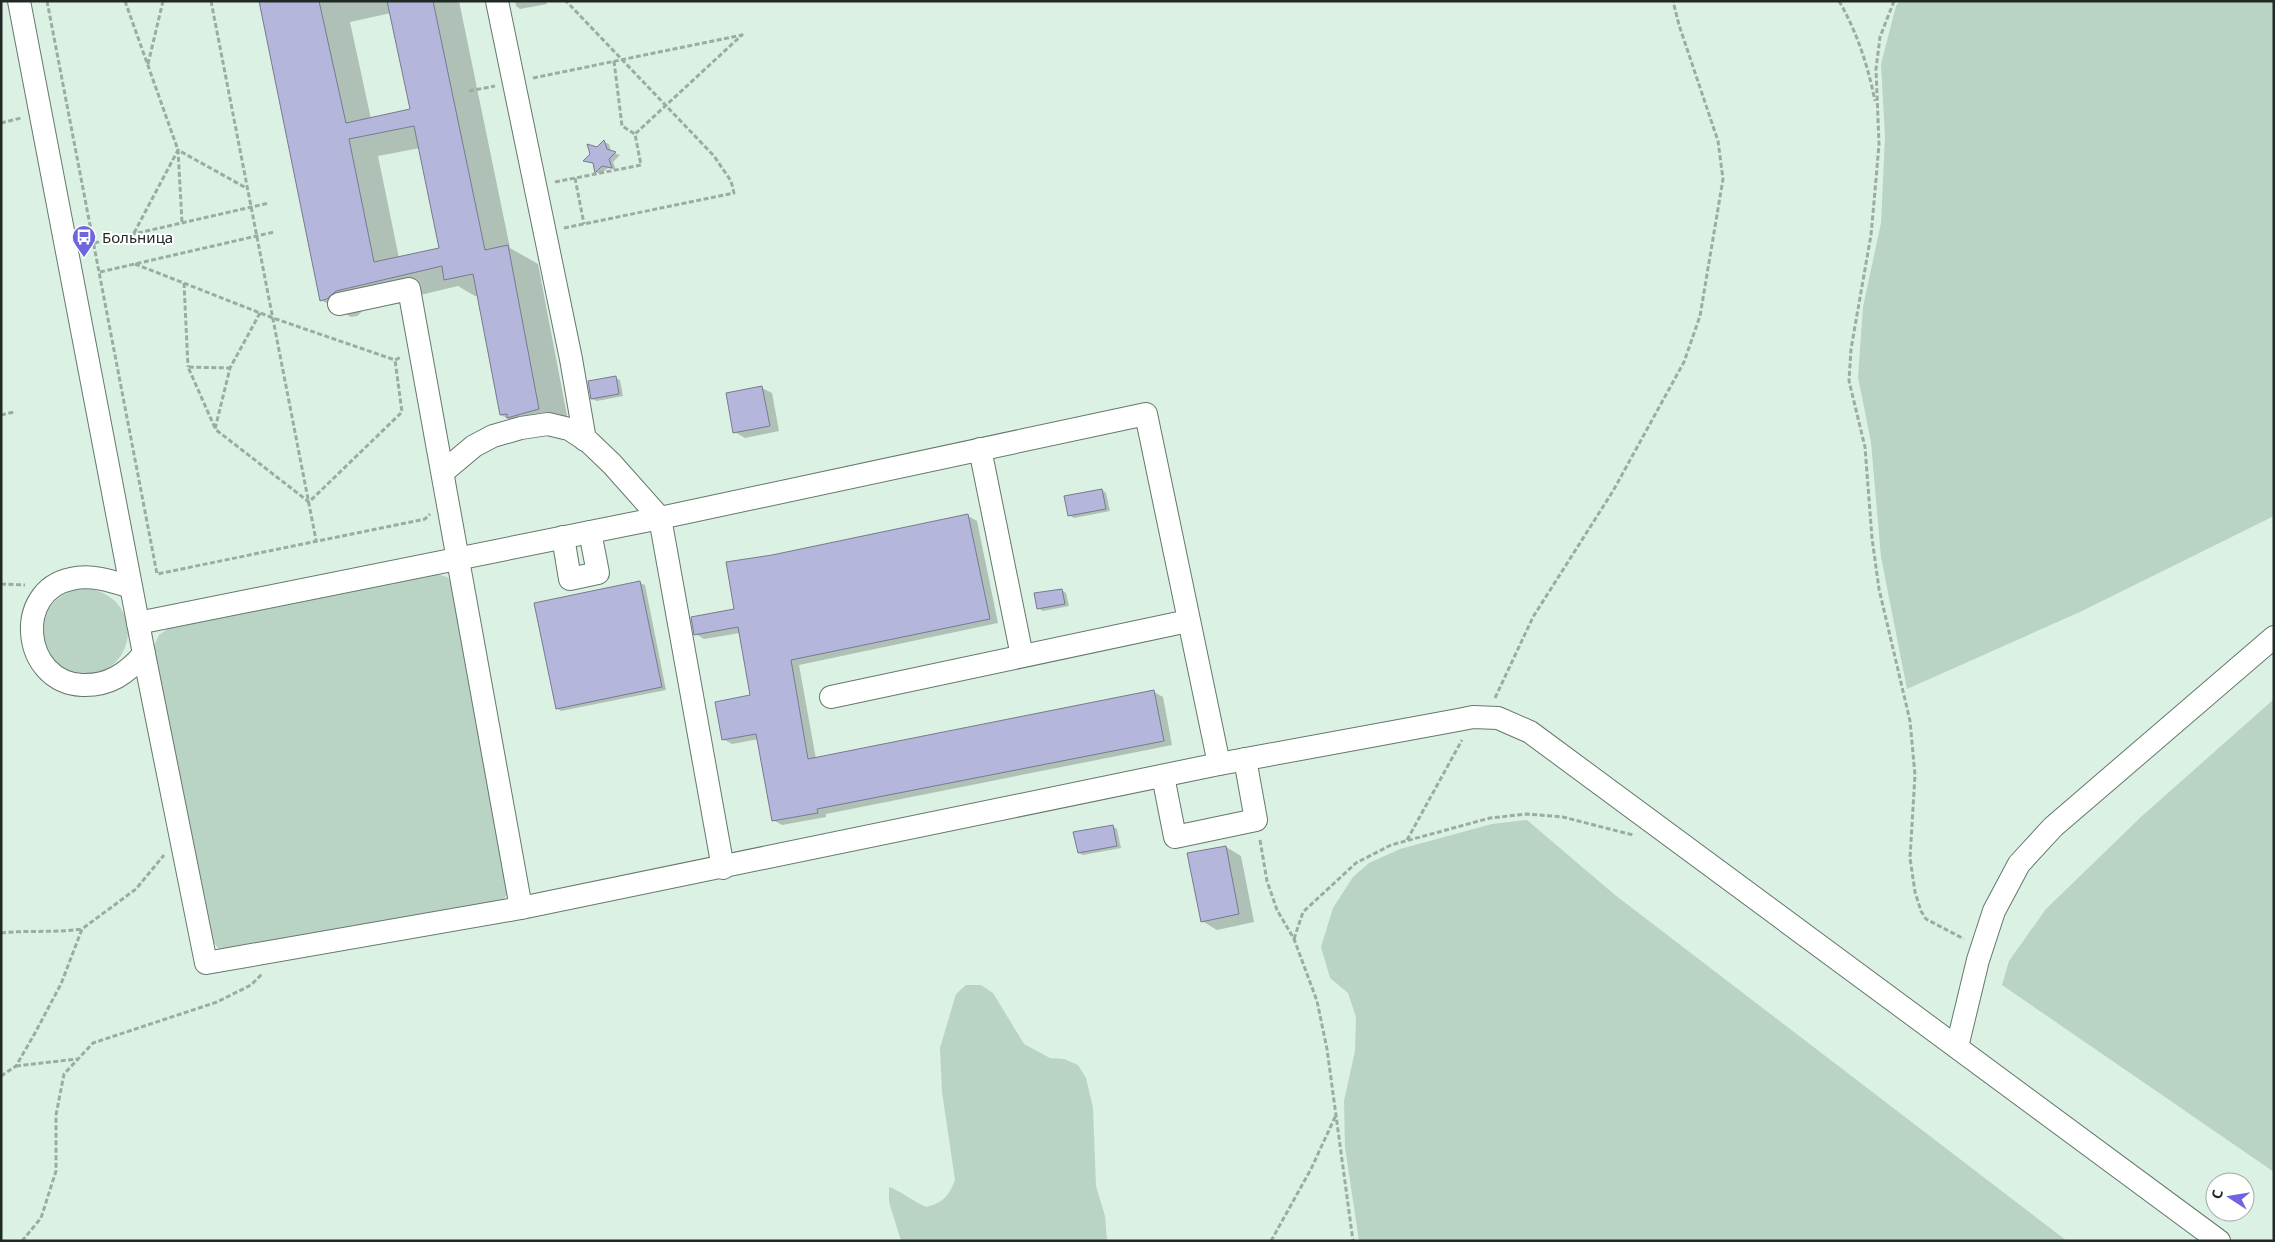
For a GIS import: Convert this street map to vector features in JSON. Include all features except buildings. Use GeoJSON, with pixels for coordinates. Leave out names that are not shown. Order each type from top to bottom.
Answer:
{"type":"FeatureCollection","features":[{"type":"Feature","properties":{"kind":"street"},"geometry":{"type":"LineString","coordinates":[[19,1],[144,654],[206,963],[521,908],[723,868],[1244,759],[1458,720],[1485,717],[1509,722],[1530,732],[2220,1241]]}},
{"type":"Feature","properties":{"kind":"street"},"geometry":{"type":"LineString","coordinates":[[497,1],[571,359],[585,440]]}},
{"type":"Feature","properties":{"kind":"street"},"geometry":{"type":"LineString","coordinates":[[339,304],[410,289],[521,908]]}},
{"type":"Feature","properties":{"kind":"street"},"geometry":{"type":"LineString","coordinates":[[138,623],[660,518],[1146,414],[1219,764]]}},
{"type":"Feature","properties":{"kind":"street"},"geometry":{"type":"LineString","coordinates":[[443,472],[474,446],[493,436],[521,428],[548,424],[570,429],[585,440],[612,464],[660,518],[723,868]]}},
{"type":"Feature","properties":{"kind":"street"},"geometry":{"type":"LineString","coordinates":[[980,449],[1022,656]]}},
{"type":"Feature","properties":{"kind":"street"},"geometry":{"type":"LineString","coordinates":[[563,537],[570,579],[598,573],[590,532]]}},
{"type":"Feature","properties":{"kind":"street"},"geometry":{"type":"LineString","coordinates":[[131,587],[101,578],[71,579],[60,582],[51,588],[35,609],[32,638],[37,655],[46,670],[58,679],[74,685],[92,686],[107,683],[121,676],[144,654]]}},
{"type":"Feature","properties":{"kind":"street"},"geometry":{"type":"LineString","coordinates":[[831,697],[1188,621]]}},
{"type":"Feature","properties":{"kind":"street"},"geometry":{"type":"LineString","coordinates":[[1957,1047],[1982,948],[1994,911],[2019,864],[2053,827],[2274,637]]}},
{"type":"Feature","properties":{"kind":"street"},"geometry":{"type":"LineString","coordinates":[[1163,776],[1175,837],[1256,820],[1244,759]]}},
{"type":"Feature","properties":{"kind":"path"},"geometry":{"type":"LineString","coordinates":[[47,1],[157,574],[425,519],[432,512]]}},
{"type":"Feature","properties":{"kind":"path"},"geometry":{"type":"LineString","coordinates":[[125,1],[178,150],[182,222]]}},
{"type":"Feature","properties":{"kind":"path"},"geometry":{"type":"LineString","coordinates":[[148,65],[163,1]]}},
{"type":"Feature","properties":{"kind":"path"},"geometry":{"type":"LineString","coordinates":[[211,1],[316,540]]}},
{"type":"Feature","properties":{"kind":"path"},"geometry":{"type":"LineString","coordinates":[[557,229],[734,194],[731,181],[714,156],[566,1]]}},
{"type":"Feature","properties":{"kind":"path"},"geometry":{"type":"LineString","coordinates":[[1407,840],[1464,736],[1485,717],[1533,617],[1613,491],[1684,362],[1700,316],[1722,179],[1718,141],[1679,26],[1673,1]]}},
{"type":"Feature","properties":{"kind":"path"},"geometry":{"type":"LineString","coordinates":[[1839,1],[1849,18],[1869,70],[1877,109]]}},
{"type":"Feature","properties":{"kind":"path"},"geometry":{"type":"LineString","coordinates":[[1894,1],[1880,37],[1876,69],[1878,144],[1871,235],[1851,349],[1849,381],[1865,447],[1872,538],[1879,589],[1910,721],[1915,775],[1910,858],[1915,892],[1921,911],[1926,919],[1982,948]]}},
{"type":"Feature","properties":{"kind":"path"},"geometry":{"type":"LineString","coordinates":[[530,78],[743,34],[635,134]]}},
{"type":"Feature","properties":{"kind":"path"},"geometry":{"type":"LineString","coordinates":[[548,184],[641,165],[635,134],[622,126],[614,61]]}},
{"type":"Feature","properties":{"kind":"path"},"geometry":{"type":"LineString","coordinates":[[469,91],[503,84]]}},
{"type":"Feature","properties":{"kind":"path"},"geometry":{"type":"LineString","coordinates":[[1,122],[21,118]]}},
{"type":"Feature","properties":{"kind":"path"},"geometry":{"type":"LineString","coordinates":[[133,234],[178,150]]}},
{"type":"Feature","properties":{"kind":"path"},"geometry":{"type":"LineString","coordinates":[[178,150],[248,190]]}},
{"type":"Feature","properties":{"kind":"path"},"geometry":{"type":"LineString","coordinates":[[575,178],[584,224]]}},
{"type":"Feature","properties":{"kind":"path"},"geometry":{"type":"LineString","coordinates":[[94,243],[269,203]]}},
{"type":"Feature","properties":{"kind":"path"},"geometry":{"type":"LineString","coordinates":[[100,272],[274,232]]}},
{"type":"Feature","properties":{"kind":"path"},"geometry":{"type":"LineString","coordinates":[[135,264],[273,318],[395,360],[402,356]]}},
{"type":"Feature","properties":{"kind":"path"},"geometry":{"type":"LineString","coordinates":[[184,283],[188,367],[215,429],[309,502]]}},
{"type":"Feature","properties":{"kind":"path"},"geometry":{"type":"LineString","coordinates":[[215,429],[230,368],[260,313]]}},
{"type":"Feature","properties":{"kind":"path"},"geometry":{"type":"LineString","coordinates":[[309,502],[402,412],[395,360]]}},
{"type":"Feature","properties":{"kind":"path"},"geometry":{"type":"LineString","coordinates":[[188,367],[230,368]]}},
{"type":"Feature","properties":{"kind":"path"},"geometry":{"type":"LineString","coordinates":[[1,415],[14,412]]}},
{"type":"Feature","properties":{"kind":"path"},"geometry":{"type":"LineString","coordinates":[[1294,939],[1303,912],[1356,863],[1391,845],[1407,840],[1490,818],[1527,814],[1563,817],[1640,837]]}},
{"type":"Feature","properties":{"kind":"path"},"geometry":{"type":"LineString","coordinates":[[1256,820],[1267,881],[1277,910],[1294,939],[1317,1001],[1327,1049],[1344,1187],[1353,1241]]}},
{"type":"Feature","properties":{"kind":"path"},"geometry":{"type":"LineString","coordinates":[[1,933],[22,931],[57,932],[82,929],[136,889],[181,835]]}},
{"type":"Feature","properties":{"kind":"path"},"geometry":{"type":"LineString","coordinates":[[16,1066],[61,984],[82,929]]}},
{"type":"Feature","properties":{"kind":"path"},"geometry":{"type":"LineString","coordinates":[[22,1241],[41,1218],[56,1171],[56,1115],[64,1074],[77,1059],[93,1043],[217,1002],[251,985],[263,973]]}},
{"type":"Feature","properties":{"kind":"path"},"geometry":{"type":"LineString","coordinates":[[1,1076],[16,1066],[77,1059]]}},
{"type":"Feature","properties":{"kind":"path"},"geometry":{"type":"LineString","coordinates":[[1271,1241],[1311,1169],[1336,1114]]}},
{"type":"Feature","properties":{"kind":"green space"},"geometry":{"type":"Polygon","coordinates":[[[1900,1],[2274,1],[2274,516],[2082,611],[1907,689],[1881,557],[1871,442],[1858,377],[1863,307],[1881,223],[1885,137],[1881,64],[1896,6],[1900,1]]]}},
{"type":"Feature","properties":{"kind":"green space"},"geometry":{"type":"Polygon","coordinates":[[[434,573],[447,577],[457,589],[510,891],[500,904],[220,950],[211,940],[152,650],[159,635],[172,626],[434,573]]]}},
{"type":"Feature","properties":{"kind":"green space"},"geometry":{"type":"Polygon","coordinates":[[[85,589],[101,593],[115,602],[124,616],[128,632],[124,648],[115,662],[101,671],[85,675],[69,671],[55,662],[46,648],[42,632],[46,616],[55,602],[69,593],[85,589]]]}},
{"type":"Feature","properties":{"kind":"green space"},"geometry":{"type":"Polygon","coordinates":[[[2274,699],[2274,1172],[2002,985],[2009,961],[2046,909],[2142,816],[2274,699]]]}},
{"type":"Feature","properties":{"kind":"green space"},"geometry":{"type":"Polygon","coordinates":[[[1527,820],[1615,895],[2067,1241],[1359,1241],[1345,1147],[1344,1101],[1355,1051],[1356,1017],[1348,993],[1330,978],[1321,947],[1333,908],[1353,877],[1369,863],[1400,849],[1492,824],[1527,820]]]}},
{"type":"Feature","properties":{"kind":"green space"},"geometry":{"type":"Polygon","coordinates":[[[966,985],[981,985],[993,993],[1024,1044],[1050,1058],[1064,1059],[1078,1065],[1086,1078],[1093,1108],[1096,1186],[1105,1216],[1107,1241],[901,1241],[889,1202],[889,1187],[926,1207],[945,1198],[955,1180],[942,1092],[940,1048],[956,994],[966,985]]]}},
{"type":"Feature","properties":{"kind":"place","name":"Больница"},"geometry":{"type":"Point","coordinates":[84,258]}}]}
